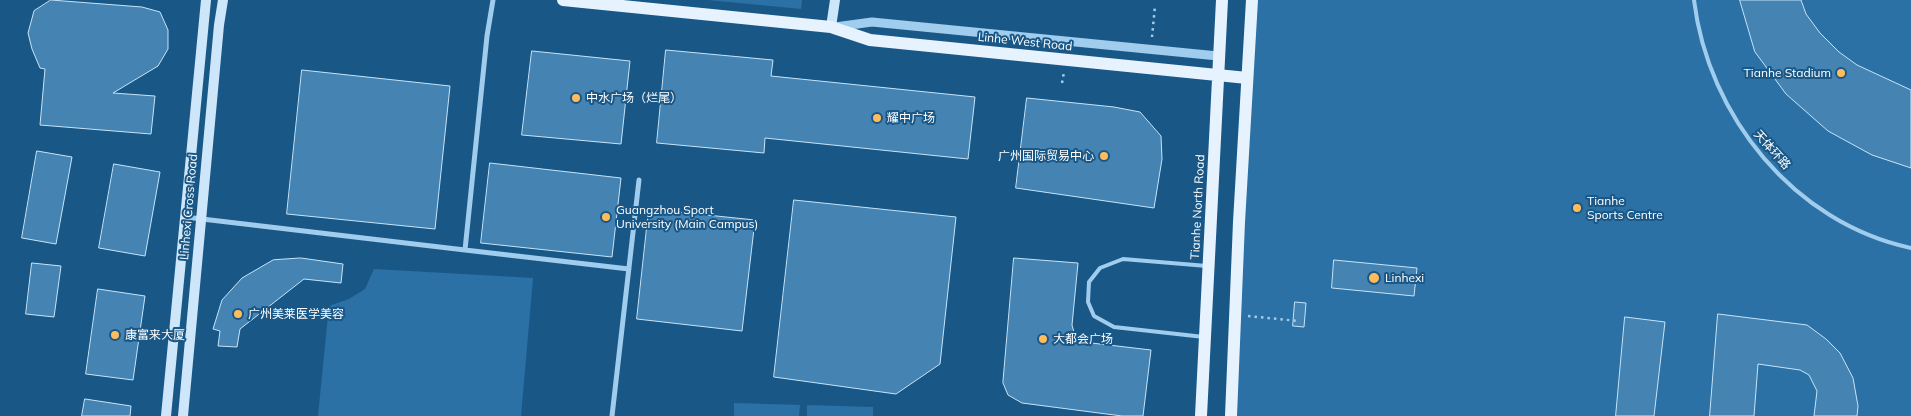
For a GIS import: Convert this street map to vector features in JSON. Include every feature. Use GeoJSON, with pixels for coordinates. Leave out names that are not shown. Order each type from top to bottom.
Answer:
{"type":"FeatureCollection","features":[{"type":"Feature","properties":{"kind":"main road","name":"Linhexi Cross Road"},"geometry":{"type":"LineString","coordinates":[[166,416],[206,0]]}},
{"type":"Feature","properties":{"kind":"main road","name":"Linhexi Cross Road"},"geometry":{"type":"LineString","coordinates":[[183,416],[218,35],[223,0]]}},
{"type":"Feature","properties":{"kind":"main road","name":"Linhe West Road"},"geometry":{"type":"LineString","coordinates":[[564,0],[831,27],[870,40],[1247,78]]}},
{"type":"Feature","properties":{"kind":"main road"},"geometry":{"type":"LineString","coordinates":[[831,27],[835,0]]}},
{"type":"Feature","properties":{"kind":"main road","name":"Tianhe North Road"},"geometry":{"type":"LineString","coordinates":[[1201,416],[1222,0]]}},
{"type":"Feature","properties":{"kind":"main road"},"geometry":{"type":"LineString","coordinates":[[1231,416],[1238,222],[1252,0]]}},
{"type":"Feature","properties":{"kind":"street"},"geometry":{"type":"LineString","coordinates":[[465,250],[487,36],[493,0]]}},
{"type":"Feature","properties":{"kind":"street","name":"Linhe West Road"},"geometry":{"type":"LineString","coordinates":[[831,27],[872,22],[1218,56]]}},
{"type":"Feature","properties":{"kind":"street"},"geometry":{"type":"LineString","coordinates":[[612,416],[639,180]]}},
{"type":"Feature","properties":{"kind":"street"},"geometry":{"type":"LineString","coordinates":[[184,216],[629,269]]}},
{"type":"Feature","properties":{"kind":"lane","name":"天体环路"},"geometry":{"type":"LineString","coordinates":[[1694,0],[1704,50],[1715,82],[1737,124],[1771,167],[1805,198],[1832,216],[1859,230],[1911,248]]}},
{"type":"Feature","properties":{"kind":"lane"},"geometry":{"type":"LineString","coordinates":[[1205,337],[1114,327],[1094,316],[1088,302],[1089,282],[1100,268],[1123,259],[1209,266]]}},
{"type":"Feature","properties":{"kind":"path"},"geometry":{"type":"LineString","coordinates":[[1152,37],[1155,6]]}},
{"type":"Feature","properties":{"kind":"path"},"geometry":{"type":"LineString","coordinates":[[1062,83],[1064,71]]}},
{"type":"Feature","properties":{"kind":"path"},"geometry":{"type":"LineString","coordinates":[[1245,316],[1298,321]]}},
{"type":"Feature","properties":{"kind":"shaded area"},"geometry":{"type":"Polygon","coordinates":[[[708,0],[802,0],[801,9],[708,0]]]}},
{"type":"Feature","properties":{"kind":"shaded area","name":"Tianhe Sports Centre"},"geometry":{"type":"Polygon","coordinates":[[[1257,0],[1911,0],[1911,416],[1227,416],[1257,0]]]}},
{"type":"Feature","properties":{"kind":"shaded area"},"geometry":{"type":"Polygon","coordinates":[[[374,269],[533,278],[521,416],[318,416],[329,306],[349,299],[365,289],[374,269]]]}},
{"type":"Feature","properties":{"kind":"shaded area"},"geometry":{"type":"Polygon","coordinates":[[[734,403],[800,405],[799,416],[734,416],[734,403]]]}},
{"type":"Feature","properties":{"kind":"shaded area"},"geometry":{"type":"Polygon","coordinates":[[[807,405],[873,407],[873,416],[807,416],[807,405]]]}},
{"type":"Feature","properties":{"kind":"building"},"geometry":{"type":"Polygon","coordinates":[[[51,0],[142,7],[160,12],[168,30],[168,49],[158,66],[113,93],[155,96],[151,134],[40,125],[45,69],[40,68],[28,33],[34,11],[51,0]]]}},
{"type":"Feature","properties":{"kind":"building","name":"Tianhe Stadium"},"geometry":{"type":"Polygon","coordinates":[[[1740,0],[1801,0],[1806,14],[1820,33],[1839,52],[1857,65],[1911,90],[1911,168],[1872,155],[1828,131],[1786,94],[1755,52],[1740,0]]]}},
{"type":"Feature","properties":{"kind":"building"},"geometry":{"type":"Polygon","coordinates":[[[666,50],[773,60],[771,76],[975,97],[968,159],[765,138],[764,153],[657,143],[666,50]]]}},
{"type":"Feature","properties":{"kind":"building","name":"中水广场（烂尾）"},"geometry":{"type":"Polygon","coordinates":[[[532,51],[630,61],[621,144],[522,135],[532,51]]]}},
{"type":"Feature","properties":{"kind":"building"},"geometry":{"type":"Polygon","coordinates":[[[302,70],[450,86],[435,229],[287,214],[302,70]]]}},
{"type":"Feature","properties":{"kind":"building","name":"广州国际贸易中心"},"geometry":{"type":"Polygon","coordinates":[[[1027,98],[1114,107],[1140,112],[1161,136],[1162,159],[1154,208],[1016,188],[1027,98]]]}},
{"type":"Feature","properties":{"kind":"building"},"geometry":{"type":"Polygon","coordinates":[[[37,151],[72,157],[56,244],[22,238],[37,151]]]}},
{"type":"Feature","properties":{"kind":"building"},"geometry":{"type":"Polygon","coordinates":[[[490,163],[621,178],[612,257],[481,243],[490,163]]]}},
{"type":"Feature","properties":{"kind":"building"},"geometry":{"type":"Polygon","coordinates":[[[114,164],[160,172],[145,256],[99,248],[114,164]]]}},
{"type":"Feature","properties":{"kind":"building"},"geometry":{"type":"Polygon","coordinates":[[[794,200],[956,217],[940,364],[896,394],[774,377],[794,200]]]}},
{"type":"Feature","properties":{"kind":"building"},"geometry":{"type":"Polygon","coordinates":[[[649,209],[755,220],[742,331],[637,319],[649,209]]]}},
{"type":"Feature","properties":{"kind":"building","name":"广州美莱医学美容"},"geometry":{"type":"Polygon","coordinates":[[[301,258],[343,264],[341,283],[304,279],[240,329],[237,347],[218,346],[220,331],[213,329],[222,300],[242,278],[273,260],[301,258]]]}},
{"type":"Feature","properties":{"kind":"building","name":"大都会广场"},"geometry":{"type":"Polygon","coordinates":[[[1014,258],[1078,263],[1072,325],[1075,336],[1083,342],[1151,350],[1143,416],[1122,416],[1022,403],[1008,395],[1003,383],[1014,258]]]}},
{"type":"Feature","properties":{"kind":"building","name":"Linhexi"},"geometry":{"type":"Polygon","coordinates":[[[1334,260],[1417,268],[1414,296],[1332,288],[1334,260]]]}},
{"type":"Feature","properties":{"kind":"building"},"geometry":{"type":"Polygon","coordinates":[[[32,263],[61,266],[54,317],[26,314],[32,263]]]}},
{"type":"Feature","properties":{"kind":"building","name":"康富来大厦"},"geometry":{"type":"Polygon","coordinates":[[[98,289],[145,296],[133,380],[86,374],[98,289]]]}},
{"type":"Feature","properties":{"kind":"building"},"geometry":{"type":"Polygon","coordinates":[[[1295,302],[1306,303],[1304,327],[1293,326],[1295,302]]]}},
{"type":"Feature","properties":{"kind":"building"},"geometry":{"type":"Polygon","coordinates":[[[1718,314],[1807,325],[1826,339],[1840,353],[1853,378],[1858,406],[1857,416],[1814,416],[1817,391],[1809,375],[1800,370],[1758,364],[1754,416],[1710,416],[1718,314]]]}},
{"type":"Feature","properties":{"kind":"building"},"geometry":{"type":"Polygon","coordinates":[[[1625,317],[1665,322],[1654,416],[1616,416],[1625,317]]]}},
{"type":"Feature","properties":{"kind":"building"},"geometry":{"type":"Polygon","coordinates":[[[85,399],[131,406],[130,416],[82,416],[85,399]]]}},
{"type":"Feature","properties":{"kind":"place","name":"Tianhe Stadium"},"geometry":{"type":"Point","coordinates":[1841,73]}},
{"type":"Feature","properties":{"kind":"place","name":"中水广场（烂尾）"},"geometry":{"type":"Point","coordinates":[576,98]}},
{"type":"Feature","properties":{"kind":"place","name":"耀中广场"},"geometry":{"type":"Point","coordinates":[877,118]}},
{"type":"Feature","properties":{"kind":"place","name":"广州国际贸易中心"},"geometry":{"type":"Point","coordinates":[1104,156]}},
{"type":"Feature","properties":{"kind":"place","name":"Tianhe Sports Centre"},"geometry":{"type":"Point","coordinates":[1577,208]}},
{"type":"Feature","properties":{"kind":"place","name":"Guangzhou Sport University (Main Campus)"},"geometry":{"type":"Point","coordinates":[606,217]}},
{"type":"Feature","properties":{"kind":"place","name":"Linhexi"},"geometry":{"type":"Point","coordinates":[1374,278]}},
{"type":"Feature","properties":{"kind":"place","name":"广州美莱医学美容"},"geometry":{"type":"Point","coordinates":[238,314]}},
{"type":"Feature","properties":{"kind":"place","name":"康富来大厦"},"geometry":{"type":"Point","coordinates":[115,335]}},
{"type":"Feature","properties":{"kind":"place","name":"大都会广场"},"geometry":{"type":"Point","coordinates":[1043,339]}}]}
